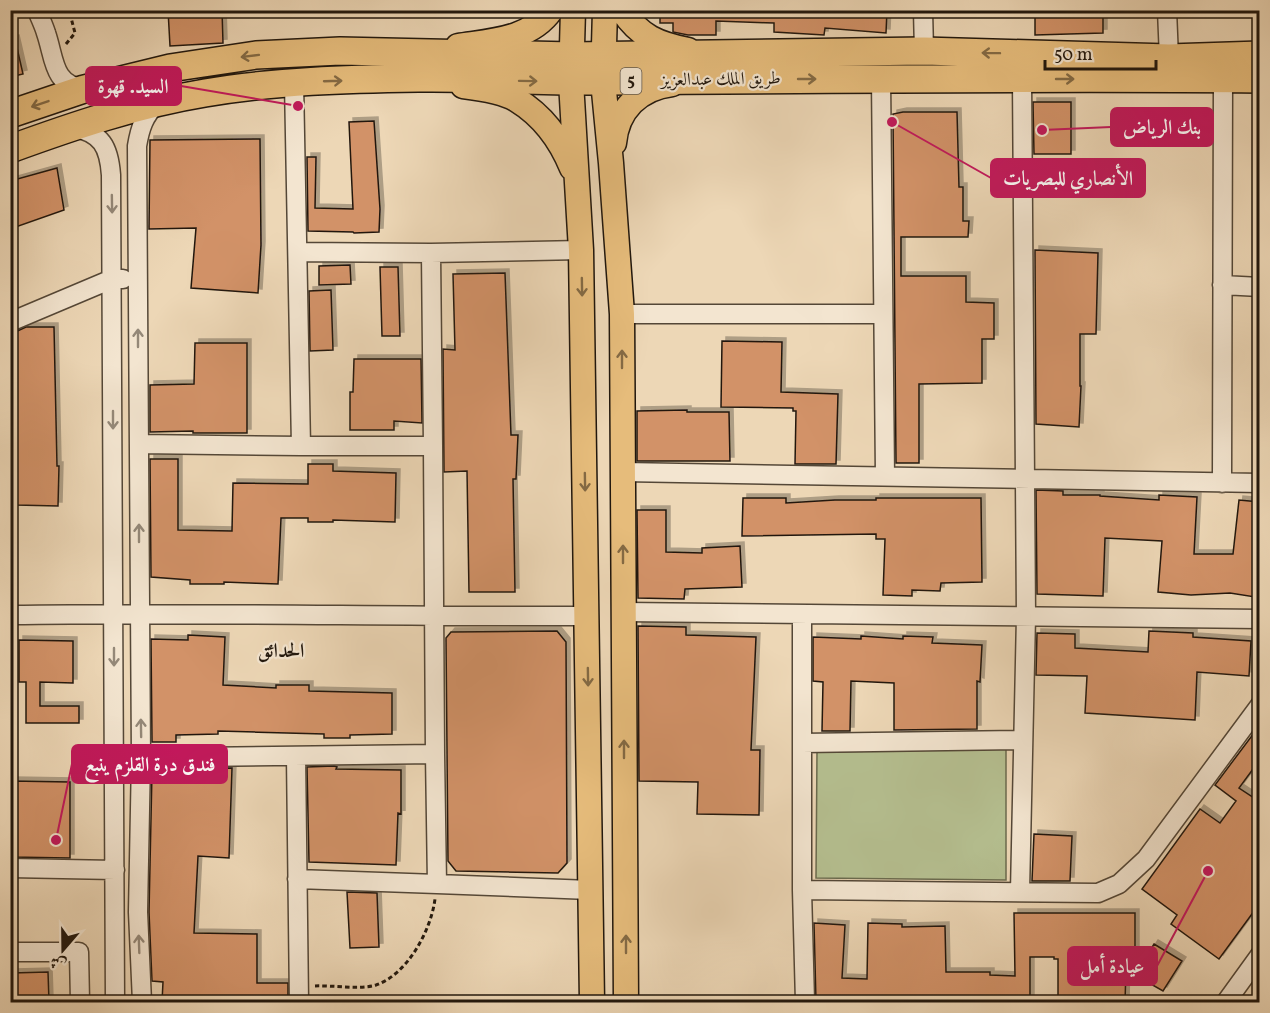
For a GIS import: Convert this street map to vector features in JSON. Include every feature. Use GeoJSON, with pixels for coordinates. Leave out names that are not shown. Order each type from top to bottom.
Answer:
{"type":"FeatureCollection","features":[{"type":"Feature","properties":{"kind":"highway","name":"طريق الملك عبدالعزيز"},"geometry":{"type":"LineString","coordinates":[[10,114],[84,89],[170,68],[256,55],[340,51],[420,65],[572,69],[708,67],[924,51],[1169,58],[1260,55]]}},
{"type":"Feature","properties":{"kind":"highway","name":"طريق الملك عبدالعزيز"},"geometry":{"type":"LineString","coordinates":[[10,149],[70,127],[157,103],[204,93],[420,65]]}},
{"type":"Feature","properties":{"kind":"highway","name":"طريق الملك عبدالعزيز"},"geometry":{"type":"LineString","coordinates":[[708,67],[881,78],[1260,79]]}},
{"type":"Feature","properties":{"kind":"main road"},"geometry":{"type":"LineString","coordinates":[[420,65],[509,38],[537,25],[551,10]]}},
{"type":"Feature","properties":{"kind":"main road"},"geometry":{"type":"LineString","coordinates":[[573,10],[572,69],[581,250],[588,616],[590,890],[587,996]]}},
{"type":"Feature","properties":{"kind":"main road"},"geometry":{"type":"LineString","coordinates":[[605,10],[603,69],[622,314],[627,1001]]}},
{"type":"Feature","properties":{"kind":"main road"},"geometry":{"type":"LineString","coordinates":[[622,10],[646,37],[708,67]]}},
{"type":"Feature","properties":{"kind":"main road"},"geometry":{"type":"LineString","coordinates":[[420,65],[479,88],[516,99],[537,116],[565,149],[577,182]]}},
{"type":"Feature","properties":{"kind":"main road"},"geometry":{"type":"LineString","coordinates":[[611,163],[615,132],[628,104],[645,92],[708,67]]}},
{"type":"Feature","properties":{"kind":"street"},"geometry":{"type":"LineString","coordinates":[[37,10],[47,34],[53,62],[65,82],[73,87],[84,89]]}},
{"type":"Feature","properties":{"kind":"street"},"geometry":{"type":"LineString","coordinates":[[923,10],[924,51]]}},
{"type":"Feature","properties":{"kind":"street"},"geometry":{"type":"LineString","coordinates":[[1167,10],[1169,58]]}},
{"type":"Feature","properties":{"kind":"street"},"geometry":{"type":"LineString","coordinates":[[881,78],[885,476]]}},
{"type":"Feature","properties":{"kind":"street"},"geometry":{"type":"LineString","coordinates":[[1222,483],[1223,79]]}},
{"type":"Feature","properties":{"kind":"street"},"geometry":{"type":"LineString","coordinates":[[1020,892],[1026,616],[1022,80]]}},
{"type":"Feature","properties":{"kind":"street"},"geometry":{"type":"LineString","coordinates":[[294,83],[301,446]]}},
{"type":"Feature","properties":{"kind":"street"},"geometry":{"type":"LineString","coordinates":[[142,1002],[138,912],[141,758],[137,146],[148,112],[157,103]]}},
{"type":"Feature","properties":{"kind":"street"},"geometry":{"type":"LineString","coordinates":[[70,127],[86,130],[97,136],[105,145],[110,158],[111,175],[115,1002]]}},
{"type":"Feature","properties":{"kind":"street"},"geometry":{"type":"LineString","coordinates":[[111,175],[137,173]]}},
{"type":"Feature","properties":{"kind":"street"},"geometry":{"type":"LineString","coordinates":[[298,252],[431,253],[581,250]]}},
{"type":"Feature","properties":{"kind":"street"},"geometry":{"type":"LineString","coordinates":[[431,253],[437,884]]}},
{"type":"Feature","properties":{"kind":"street"},"geometry":{"type":"LineString","coordinates":[[10,322],[112,279],[138,279]]}},
{"type":"Feature","properties":{"kind":"street"},"geometry":{"type":"LineString","coordinates":[[1222,285],[1260,287]]}},
{"type":"Feature","properties":{"kind":"street"},"geometry":{"type":"LineString","coordinates":[[622,314],[883,314]]}},
{"type":"Feature","properties":{"kind":"street"},"geometry":{"type":"LineString","coordinates":[[139,444],[433,446]]}},
{"type":"Feature","properties":{"kind":"street"},"geometry":{"type":"LineString","coordinates":[[623,472],[1260,483]]}},
{"type":"Feature","properties":{"kind":"street"},"geometry":{"type":"LineString","coordinates":[[624,612],[1260,619]]}},
{"type":"Feature","properties":{"kind":"street"},"geometry":{"type":"LineString","coordinates":[[10,615],[140,613],[433,617],[588,616]]}},
{"type":"Feature","properties":{"kind":"street"},"geometry":{"type":"LineString","coordinates":[[802,614],[802,890],[805,1002]]}},
{"type":"Feature","properties":{"kind":"street"},"geometry":{"type":"LineString","coordinates":[[802,890],[1098,893],[1119,884],[1146,860],[1260,705]]}},
{"type":"Feature","properties":{"kind":"street"},"geometry":{"type":"LineString","coordinates":[[802,743],[1023,740]]}},
{"type":"Feature","properties":{"kind":"street"},"geometry":{"type":"LineString","coordinates":[[114,758],[435,754]]}},
{"type":"Feature","properties":{"kind":"street"},"geometry":{"type":"LineString","coordinates":[[296,756],[299,999]]}},
{"type":"Feature","properties":{"kind":"street"},"geometry":{"type":"LineString","coordinates":[[10,868],[115,870]]}},
{"type":"Feature","properties":{"kind":"street"},"geometry":{"type":"LineString","coordinates":[[297,879],[590,890]]}},
{"type":"Feature","properties":{"kind":"street"},"geometry":{"type":"LineString","coordinates":[[115,900],[138,912]]}},
{"type":"Feature","properties":{"kind":"street"},"geometry":{"type":"LineString","coordinates":[[10,952],[79,952],[80,1002]]}},
{"type":"Feature","properties":{"kind":"street"},"geometry":{"type":"LineString","coordinates":[[1226,1002],[1260,955]]}},
{"type":"Feature","properties":{"kind":"path"},"geometry":{"type":"LineString","coordinates":[[53,62],[75,33],[69,10]]}},
{"type":"Feature","properties":{"kind":"path"},"geometry":{"type":"LineString","coordinates":[[299,999],[305,988],[376,985],[399,971],[425,934],[434,911],[437,884]]}},
{"type":"Feature","properties":{"kind":"green space"},"geometry":{"type":"Polygon","coordinates":[[[1006,749],[1006,880],[816,878],[817,752],[1006,749]]]}},
{"type":"Feature","properties":{"kind":"building"},"geometry":{"type":"Polygon","coordinates":[[[168,10],[222,10],[223,43],[170,46],[168,10]]]}},
{"type":"Feature","properties":{"kind":"building"},"geometry":{"type":"Polygon","coordinates":[[[660,10],[887,10],[886,33],[825,28],[824,35],[774,32],[774,23],[716,21],[716,35],[688,35],[673,32],[673,23],[660,23],[660,10]]]}},
{"type":"Feature","properties":{"kind":"building"},"geometry":{"type":"Polygon","coordinates":[[[1035,10],[1103,10],[1103,33],[1035,35],[1035,10]]]}},
{"type":"Feature","properties":{"kind":"building"},"geometry":{"type":"Polygon","coordinates":[[[10,39],[15,39],[23,74],[10,77],[10,39]]]}},
{"type":"Feature","properties":{"kind":"building"},"geometry":{"type":"Polygon","coordinates":[[[1033,102],[1071,102],[1071,154],[1034,154],[1033,102]]]}},
{"type":"Feature","properties":{"kind":"building"},"geometry":{"type":"Polygon","coordinates":[[[957,112],[959,187],[963,187],[963,221],[969,221],[968,237],[901,237],[901,276],[966,276],[966,302],[994,303],[994,339],[982,339],[982,383],[919,384],[919,463],[896,463],[893,114],[957,112]]]}},
{"type":"Feature","properties":{"kind":"building"},"geometry":{"type":"Polygon","coordinates":[[[374,121],[380,209],[379,232],[308,231],[307,157],[316,157],[315,208],[353,209],[349,122],[374,121]]]}},
{"type":"Feature","properties":{"kind":"building"},"geometry":{"type":"Polygon","coordinates":[[[260,139],[261,245],[258,293],[191,288],[196,228],[149,229],[150,140],[260,139]]]}},
{"type":"Feature","properties":{"kind":"building"},"geometry":{"type":"Polygon","coordinates":[[[57,168],[64,210],[10,229],[10,181],[57,168]]]}},
{"type":"Feature","properties":{"kind":"building"},"geometry":{"type":"Polygon","coordinates":[[[1035,250],[1098,253],[1096,334],[1080,334],[1079,427],[1036,424],[1035,250]]]}},
{"type":"Feature","properties":{"kind":"building"},"geometry":{"type":"Polygon","coordinates":[[[350,265],[351,284],[319,285],[319,266],[350,265]]]}},
{"type":"Feature","properties":{"kind":"building"},"geometry":{"type":"Polygon","coordinates":[[[380,267],[398,267],[400,336],[382,336],[380,267]]]}},
{"type":"Feature","properties":{"kind":"building"},"geometry":{"type":"Polygon","coordinates":[[[505,273],[511,435],[518,435],[516,479],[513,479],[515,592],[469,592],[467,471],[444,472],[443,349],[455,350],[453,274],[505,273]]]}},
{"type":"Feature","properties":{"kind":"building"},"geometry":{"type":"Polygon","coordinates":[[[331,290],[333,350],[310,351],[309,291],[331,290]]]}},
{"type":"Feature","properties":{"kind":"building"},"geometry":{"type":"Polygon","coordinates":[[[26,327],[54,327],[57,466],[59,466],[58,506],[16,505],[17,457],[13,333],[26,327]]]}},
{"type":"Feature","properties":{"kind":"building"},"geometry":{"type":"Polygon","coordinates":[[[722,341],[782,342],[781,392],[838,394],[836,464],[795,464],[796,411],[793,411],[793,408],[721,407],[722,341]]]}},
{"type":"Feature","properties":{"kind":"building"},"geometry":{"type":"Polygon","coordinates":[[[195,343],[247,343],[247,433],[150,432],[150,385],[194,384],[195,343]]]}},
{"type":"Feature","properties":{"kind":"building"},"geometry":{"type":"Polygon","coordinates":[[[354,359],[421,359],[422,423],[394,421],[394,430],[350,430],[350,392],[353,392],[354,359]]]}},
{"type":"Feature","properties":{"kind":"building"},"geometry":{"type":"Polygon","coordinates":[[[687,410],[687,412],[729,412],[730,461],[637,461],[637,411],[687,410]]]}},
{"type":"Feature","properties":{"kind":"building"},"geometry":{"type":"Polygon","coordinates":[[[150,459],[178,459],[178,530],[232,531],[233,483],[308,484],[308,464],[333,464],[333,471],[396,473],[395,522],[333,520],[333,522],[308,522],[308,518],[281,518],[278,584],[224,582],[224,584],[190,584],[190,580],[151,577],[150,459]]]}},
{"type":"Feature","properties":{"kind":"building"},"geometry":{"type":"Polygon","coordinates":[[[1036,490],[1063,491],[1063,495],[1100,495],[1159,500],[1159,495],[1197,497],[1194,554],[1233,554],[1239,500],[1260,502],[1260,557],[1255,597],[1230,593],[1191,595],[1158,592],[1162,541],[1105,538],[1103,596],[1037,594],[1036,490]]]}},
{"type":"Feature","properties":{"kind":"building"},"geometry":{"type":"Polygon","coordinates":[[[743,498],[786,498],[786,503],[876,500],[876,498],[981,498],[982,582],[941,583],[940,591],[912,590],[912,596],[883,595],[885,539],[876,539],[876,534],[742,536],[743,498]]]}},
{"type":"Feature","properties":{"kind":"building"},"geometry":{"type":"Polygon","coordinates":[[[637,510],[666,510],[666,552],[702,553],[702,548],[740,546],[742,587],[685,589],[684,599],[638,598],[637,510]]]}},
{"type":"Feature","properties":{"kind":"building"},"geometry":{"type":"Polygon","coordinates":[[[638,626],[686,627],[686,635],[756,637],[751,750],[760,750],[759,815],[697,814],[698,782],[639,781],[638,626]]]}},
{"type":"Feature","properties":{"kind":"building"},"geometry":{"type":"Polygon","coordinates":[[[557,631],[566,642],[567,863],[558,873],[456,871],[448,861],[446,638],[451,632],[557,631]]]}},
{"type":"Feature","properties":{"kind":"building"},"geometry":{"type":"Polygon","coordinates":[[[1149,631],[1193,633],[1193,637],[1251,641],[1249,676],[1197,672],[1195,720],[1085,713],[1087,676],[1036,675],[1037,633],[1075,634],[1075,648],[1148,652],[1149,631]]]}},
{"type":"Feature","properties":{"kind":"building"},"geometry":{"type":"Polygon","coordinates":[[[188,635],[225,637],[223,685],[276,688],[276,685],[309,685],[309,691],[392,693],[392,734],[324,738],[324,734],[218,731],[218,734],[176,735],[176,742],[152,742],[151,639],[188,640],[188,635]]]}},
{"type":"Feature","properties":{"kind":"building"},"geometry":{"type":"Polygon","coordinates":[[[861,636],[903,639],[903,636],[933,637],[932,643],[982,645],[980,682],[977,681],[977,729],[894,730],[894,683],[851,681],[850,731],[822,731],[823,682],[813,681],[813,637],[861,639],[861,636]]]}},
{"type":"Feature","properties":{"kind":"building"},"geometry":{"type":"Polygon","coordinates":[[[19,640],[73,641],[73,683],[40,682],[40,706],[79,706],[79,723],[26,723],[26,682],[19,682],[19,640]]]}},
{"type":"Feature","properties":{"kind":"building"},"geometry":{"type":"Polygon","coordinates":[[[1260,725],[1260,773],[1253,769],[1239,788],[1260,802],[1260,903],[1219,959],[1171,924],[1177,915],[1142,889],[1200,809],[1220,823],[1236,801],[1215,785],[1260,725]]]}},
{"type":"Feature","properties":{"kind":"building"},"geometry":{"type":"Polygon","coordinates":[[[307,767],[337,767],[336,769],[401,770],[401,814],[398,813],[396,865],[309,862],[307,767]]]}},
{"type":"Feature","properties":{"kind":"building"},"geometry":{"type":"Polygon","coordinates":[[[232,768],[229,858],[198,856],[194,933],[257,934],[257,983],[288,983],[288,1002],[162,1002],[163,982],[152,981],[149,912],[152,772],[171,773],[171,769],[232,768]]]}},
{"type":"Feature","properties":{"kind":"building"},"geometry":{"type":"Polygon","coordinates":[[[10,781],[70,782],[70,858],[10,857],[10,781]]]}},
{"type":"Feature","properties":{"kind":"building"},"geometry":{"type":"Polygon","coordinates":[[[1034,834],[1072,836],[1070,881],[1032,881],[1034,834]]]}},
{"type":"Feature","properties":{"kind":"building"},"geometry":{"type":"Polygon","coordinates":[[[347,892],[377,893],[379,947],[350,948],[347,892]]]}},
{"type":"Feature","properties":{"kind":"building"},"geometry":{"type":"Polygon","coordinates":[[[1014,913],[1135,913],[1135,975],[1126,969],[1125,1002],[1058,1002],[1058,959],[1030,957],[1030,1002],[816,1002],[814,923],[845,925],[842,978],[867,979],[868,923],[902,924],[902,927],[945,926],[946,972],[990,972],[990,975],[1015,976],[1014,913]]]}},
{"type":"Feature","properties":{"kind":"building"},"geometry":{"type":"Polygon","coordinates":[[[1154,944],[1182,961],[1163,991],[1135,975],[1154,944]]]}},
{"type":"Feature","properties":{"kind":"building"},"geometry":{"type":"Polygon","coordinates":[[[48,972],[49,1002],[13,1002],[12,973],[48,972]]]}},
{"type":"Feature","properties":{"kind":"place","name":"السيد. قهوة"},"geometry":{"type":"Point","coordinates":[298,106]}},
{"type":"Feature","properties":{"kind":"place","name":"الأنصاري للبصريات"},"geometry":{"type":"Point","coordinates":[892,122]}},
{"type":"Feature","properties":{"kind":"place","name":"بنك الرياض"},"geometry":{"type":"Point","coordinates":[1042,130]}},
{"type":"Feature","properties":{"kind":"place","name":"فندق درة القلزم ينبع"},"geometry":{"type":"Point","coordinates":[56,840]}},
{"type":"Feature","properties":{"kind":"place","name":"عيادة أمل"},"geometry":{"type":"Point","coordinates":[1208,871]}},
{"type":"Feature","properties":{"kind":"district","name":"الحدائق"},"geometry":{"type":"Point","coordinates":[281,652]}}]}
